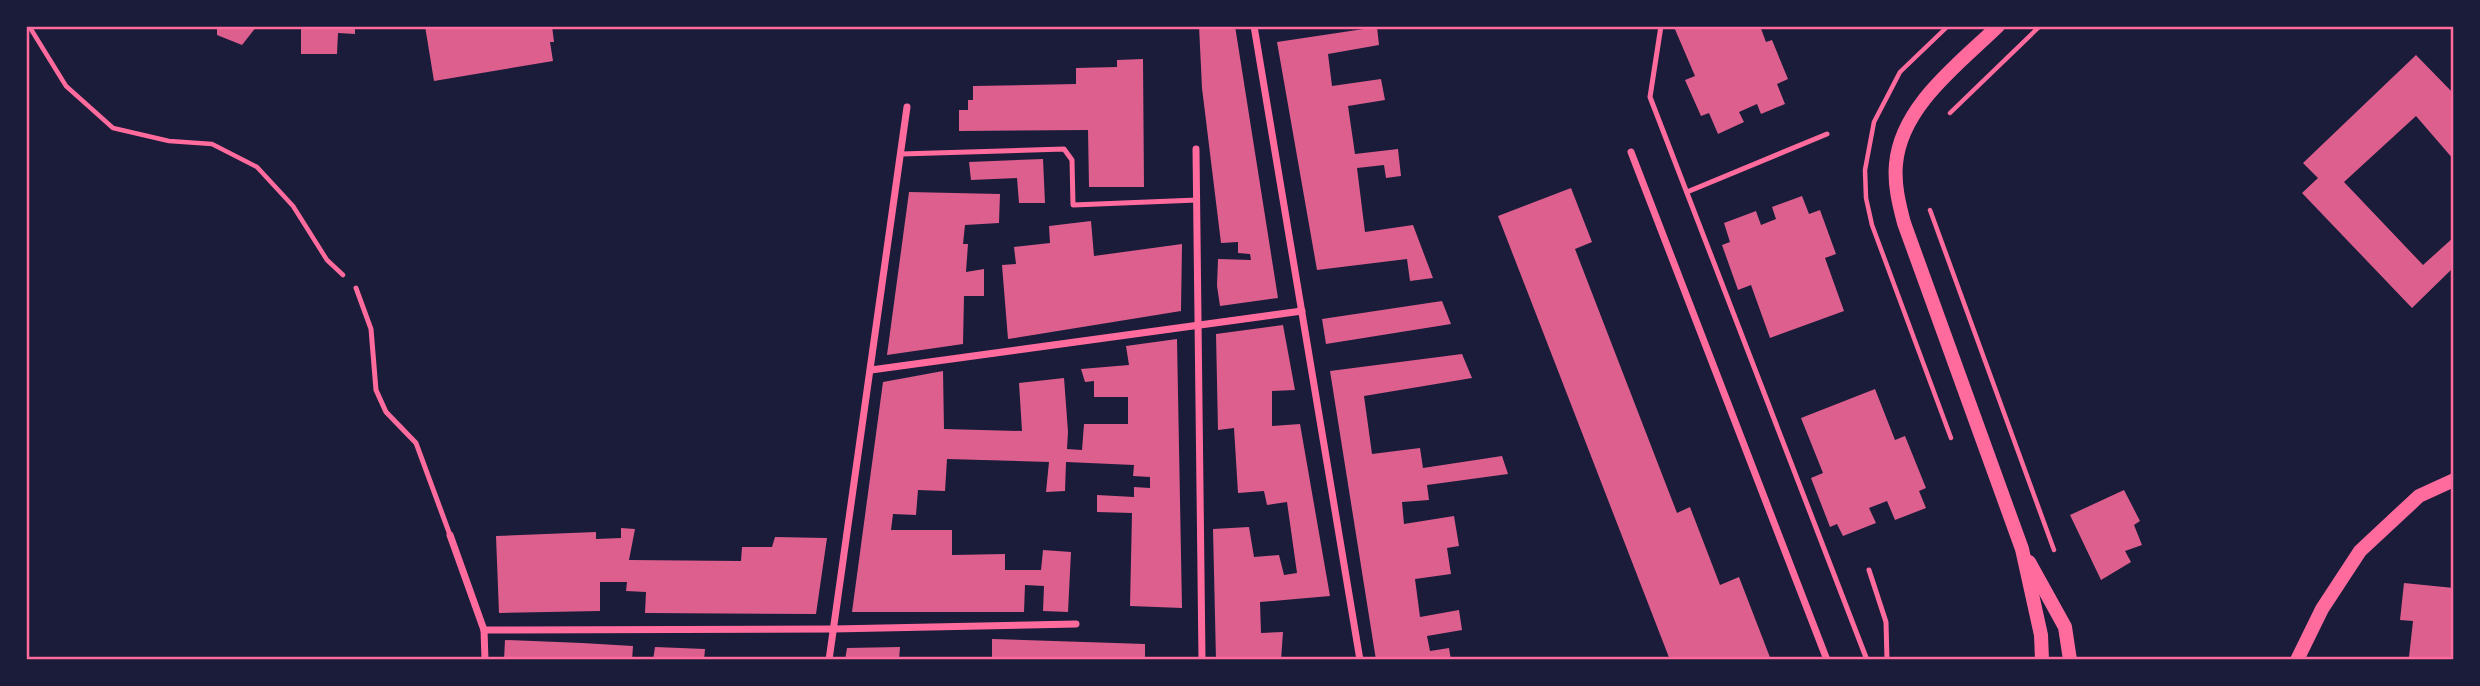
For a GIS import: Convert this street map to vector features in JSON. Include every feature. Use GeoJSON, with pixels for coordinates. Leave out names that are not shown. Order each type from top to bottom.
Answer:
{"type":"FeatureCollection","features":[{"type":"Feature","properties":{"kind":"main road"},"geometry":{"type":"LineString","coordinates":[[1998,26],[1938,83],[1903,134],[1896,164],[1897,196],[1904,223],[2022,549],[2041,635],[2042,660]]}},
{"type":"Feature","properties":{"kind":"main road"},"geometry":{"type":"LineString","coordinates":[[2297,660],[2322,609],[2360,551],[2419,496],[2454,480]]}},
{"type":"Feature","properties":{"kind":"main road"},"geometry":{"type":"LineString","coordinates":[[2022,549],[2065,627],[2070,660]]}},
{"type":"Feature","properties":{"kind":"street"},"geometry":{"type":"LineString","coordinates":[[1254,26],[1360,660]]}},
{"type":"Feature","properties":{"kind":"street"},"geometry":{"type":"LineString","coordinates":[[829,660],[907,107]]}},
{"type":"Feature","properties":{"kind":"street"},"geometry":{"type":"LineString","coordinates":[[1196,149],[1202,660]]}},
{"type":"Feature","properties":{"kind":"street"},"geometry":{"type":"LineString","coordinates":[[1631,152],[1827,660]]}},
{"type":"Feature","properties":{"kind":"street"},"geometry":{"type":"LineString","coordinates":[[870,370],[1302,311]]}},
{"type":"Feature","properties":{"kind":"street"},"geometry":{"type":"LineString","coordinates":[[450,535],[484,630],[485,660]]}},
{"type":"Feature","properties":{"kind":"street"},"geometry":{"type":"LineString","coordinates":[[484,630],[833,629],[1076,624]]}},
{"type":"Feature","properties":{"kind":"lane"},"geometry":{"type":"LineString","coordinates":[[1661,26],[1650,97],[1867,660]]}},
{"type":"Feature","properties":{"kind":"lane"},"geometry":{"type":"LineString","coordinates":[[1687,192],[1827,134]]}},
{"type":"Feature","properties":{"kind":"lane"},"geometry":{"type":"LineString","coordinates":[[901,155],[1064,149],[1072,160],[1073,205],[1197,200]]}},
{"type":"Feature","properties":{"kind":"lane"},"geometry":{"type":"LineString","coordinates":[[356,288],[371,329],[376,390],[386,412],[416,443],[450,535]]}},
{"type":"Feature","properties":{"kind":"lane"},"geometry":{"type":"LineString","coordinates":[[1869,570],[1886,622],[1887,660]]}},
{"type":"Feature","properties":{"kind":"path"},"geometry":{"type":"LineString","coordinates":[[29,26],[66,86],[113,128],[169,141],[212,144],[257,167],[293,206],[327,260],[356,288]]}},
{"type":"Feature","properties":{"kind":"path"},"geometry":{"type":"LineString","coordinates":[[1941,121],[2040,26]]}},
{"type":"Feature","properties":{"kind":"path"},"geometry":{"type":"LineString","coordinates":[[1929,207],[2057,558]]}},
{"type":"Feature","properties":{"kind":"building"},"geometry":{"type":"Polygon","coordinates":[[[217,26],[257,26],[242,45],[217,35],[217,26]]]}},
{"type":"Feature","properties":{"kind":"building"},"geometry":{"type":"Polygon","coordinates":[[[301,26],[355,26],[355,34],[338,33],[337,54],[301,54],[301,26]]]}},
{"type":"Feature","properties":{"kind":"building"},"geometry":{"type":"Polygon","coordinates":[[[425,26],[552,26],[554,42],[550,42],[553,61],[434,81],[425,26]]]}},
{"type":"Feature","properties":{"kind":"building"},"geometry":{"type":"Polygon","coordinates":[[[1199,26],[1235,26],[1278,298],[1220,306],[1217,286],[1218,259],[1251,260],[1250,254],[1238,253],[1238,242],[1221,243],[1202,88],[1199,26]]]}},
{"type":"Feature","properties":{"kind":"building"},"geometry":{"type":"Polygon","coordinates":[[[1760,26],[1766,42],[1772,40],[1788,79],[1777,84],[1785,104],[1761,114],[1757,104],[1739,112],[1744,122],[1718,134],[1709,113],[1701,116],[1685,80],[1695,76],[1674,27],[1760,26]]]}},
{"type":"Feature","properties":{"kind":"building"},"geometry":{"type":"Polygon","coordinates":[[[1377,27],[1379,45],[1328,54],[1332,86],[1381,79],[1385,100],[1348,106],[1355,154],[1398,149],[1401,176],[1386,178],[1384,165],[1357,168],[1365,232],[1413,225],[1433,278],[1410,281],[1407,259],[1317,270],[1277,42],[1377,27]]]}},
{"type":"Feature","properties":{"kind":"building"},"geometry":{"type":"Polygon","coordinates":[[[2416,55],[2454,94],[2454,160],[2416,116],[2344,182],[2423,265],[2454,237],[2454,267],[2412,308],[2302,193],[2318,178],[2303,163],[2416,55]]]}},
{"type":"Feature","properties":{"kind":"building"},"geometry":{"type":"Polygon","coordinates":[[[1143,59],[1144,187],[1089,187],[1088,130],[959,131],[959,110],[968,110],[968,100],[973,100],[973,86],[1076,84],[1076,68],[1117,67],[1117,60],[1143,59]]]}},
{"type":"Feature","properties":{"kind":"building"},"geometry":{"type":"Polygon","coordinates":[[[1043,159],[1045,203],[1019,203],[1017,178],[971,180],[969,162],[1043,159]]]}},
{"type":"Feature","properties":{"kind":"building"},"geometry":{"type":"Polygon","coordinates":[[[1571,188],[1592,242],[1575,249],[1677,513],[1690,507],[1720,585],[1739,577],[1771,660],[1670,660],[1498,216],[1571,188]]]}},
{"type":"Feature","properties":{"kind":"building"},"geometry":{"type":"Polygon","coordinates":[[[909,192],[1000,194],[999,223],[965,225],[963,244],[968,244],[966,272],[984,269],[984,296],[964,296],[963,344],[887,355],[909,192]]]}},
{"type":"Feature","properties":{"kind":"building"},"geometry":{"type":"Polygon","coordinates":[[[1802,196],[1809,214],[1820,210],[1836,254],[1825,258],[1844,311],[1770,338],[1751,285],[1738,290],[1722,245],[1730,242],[1724,223],[1756,211],[1761,225],[1776,219],[1772,207],[1802,196]]]}},
{"type":"Feature","properties":{"kind":"building"},"geometry":{"type":"Polygon","coordinates":[[[1091,221],[1094,256],[1182,244],[1181,311],[1008,339],[1002,265],[1016,264],[1014,247],[1050,243],[1049,226],[1091,221]]]}},
{"type":"Feature","properties":{"kind":"building"},"geometry":{"type":"Polygon","coordinates":[[[1442,301],[1451,324],[1326,344],[1322,319],[1442,301]]]}},
{"type":"Feature","properties":{"kind":"building"},"geometry":{"type":"Polygon","coordinates":[[[1283,325],[1295,390],[1272,391],[1272,426],[1300,424],[1330,596],[1260,602],[1261,633],[1283,632],[1281,660],[1216,660],[1213,529],[1249,527],[1254,557],[1279,555],[1284,575],[1297,573],[1287,502],[1267,505],[1264,491],[1238,493],[1234,428],[1218,430],[1216,334],[1283,325]]]}},
{"type":"Feature","properties":{"kind":"building"},"geometry":{"type":"Polygon","coordinates":[[[1177,339],[1182,608],[1130,606],[1132,513],[1097,512],[1097,495],[1134,497],[1134,487],[1150,488],[1150,477],[1133,476],[1134,465],[1066,462],[1065,491],[1046,492],[1049,462],[947,459],[945,491],[918,490],[916,515],[893,514],[891,530],[952,530],[952,555],[1005,554],[1005,570],[1041,570],[1043,550],[1071,552],[1068,612],[1043,611],[1044,586],[1025,585],[1024,612],[852,612],[883,382],[943,371],[944,429],[1022,431],[1019,383],[1064,378],[1067,449],[1082,450],[1084,424],[1128,424],[1128,397],[1094,397],[1094,381],[1085,382],[1081,369],[1129,365],[1126,346],[1177,339]]]}},
{"type":"Feature","properties":{"kind":"building"},"geometry":{"type":"Polygon","coordinates":[[[1462,354],[1472,378],[1364,396],[1372,454],[1420,448],[1423,468],[1502,456],[1508,474],[1427,485],[1429,500],[1402,502],[1404,524],[1454,516],[1459,546],[1447,548],[1451,574],[1415,579],[1420,617],[1459,610],[1462,630],[1427,636],[1430,651],[1449,648],[1451,660],[1376,660],[1330,371],[1462,354]]]}},
{"type":"Feature","properties":{"kind":"building"},"geometry":{"type":"Polygon","coordinates":[[[1875,389],[1895,440],[1905,436],[1926,488],[1919,491],[1926,508],[1895,520],[1887,501],[1869,508],[1876,523],[1843,536],[1837,524],[1830,527],[1811,478],[1823,473],[1801,418],[1875,389]]]}},
{"type":"Feature","properties":{"kind":"building"},"geometry":{"type":"Polygon","coordinates":[[[2124,490],[2140,521],[2134,525],[2142,545],[2125,551],[2131,562],[2101,580],[2070,515],[2124,490]]]}},
{"type":"Feature","properties":{"kind":"building"},"geometry":{"type":"Polygon","coordinates":[[[621,528],[635,529],[629,560],[741,561],[742,547],[772,547],[775,537],[827,538],[816,614],[645,613],[646,592],[626,591],[627,582],[600,582],[600,611],[499,613],[496,536],[596,532],[596,539],[621,538],[621,528]]]}},
{"type":"Feature","properties":{"kind":"building"},"geometry":{"type":"Polygon","coordinates":[[[2404,583],[2454,588],[2454,660],[2409,657],[2413,621],[2400,620],[2404,583]]]}},
{"type":"Feature","properties":{"kind":"building"},"geometry":{"type":"Polygon","coordinates":[[[992,639],[1145,644],[1145,660],[992,660],[992,639]]]}},
{"type":"Feature","properties":{"kind":"building"},"geometry":{"type":"Polygon","coordinates":[[[505,640],[633,646],[632,660],[504,660],[505,640]]]}},
{"type":"Feature","properties":{"kind":"building"},"geometry":{"type":"Polygon","coordinates":[[[655,647],[705,649],[704,660],[653,660],[655,647]]]}},
{"type":"Feature","properties":{"kind":"building"},"geometry":{"type":"Polygon","coordinates":[[[900,647],[899,660],[845,660],[847,648],[900,647]]]}}]}
